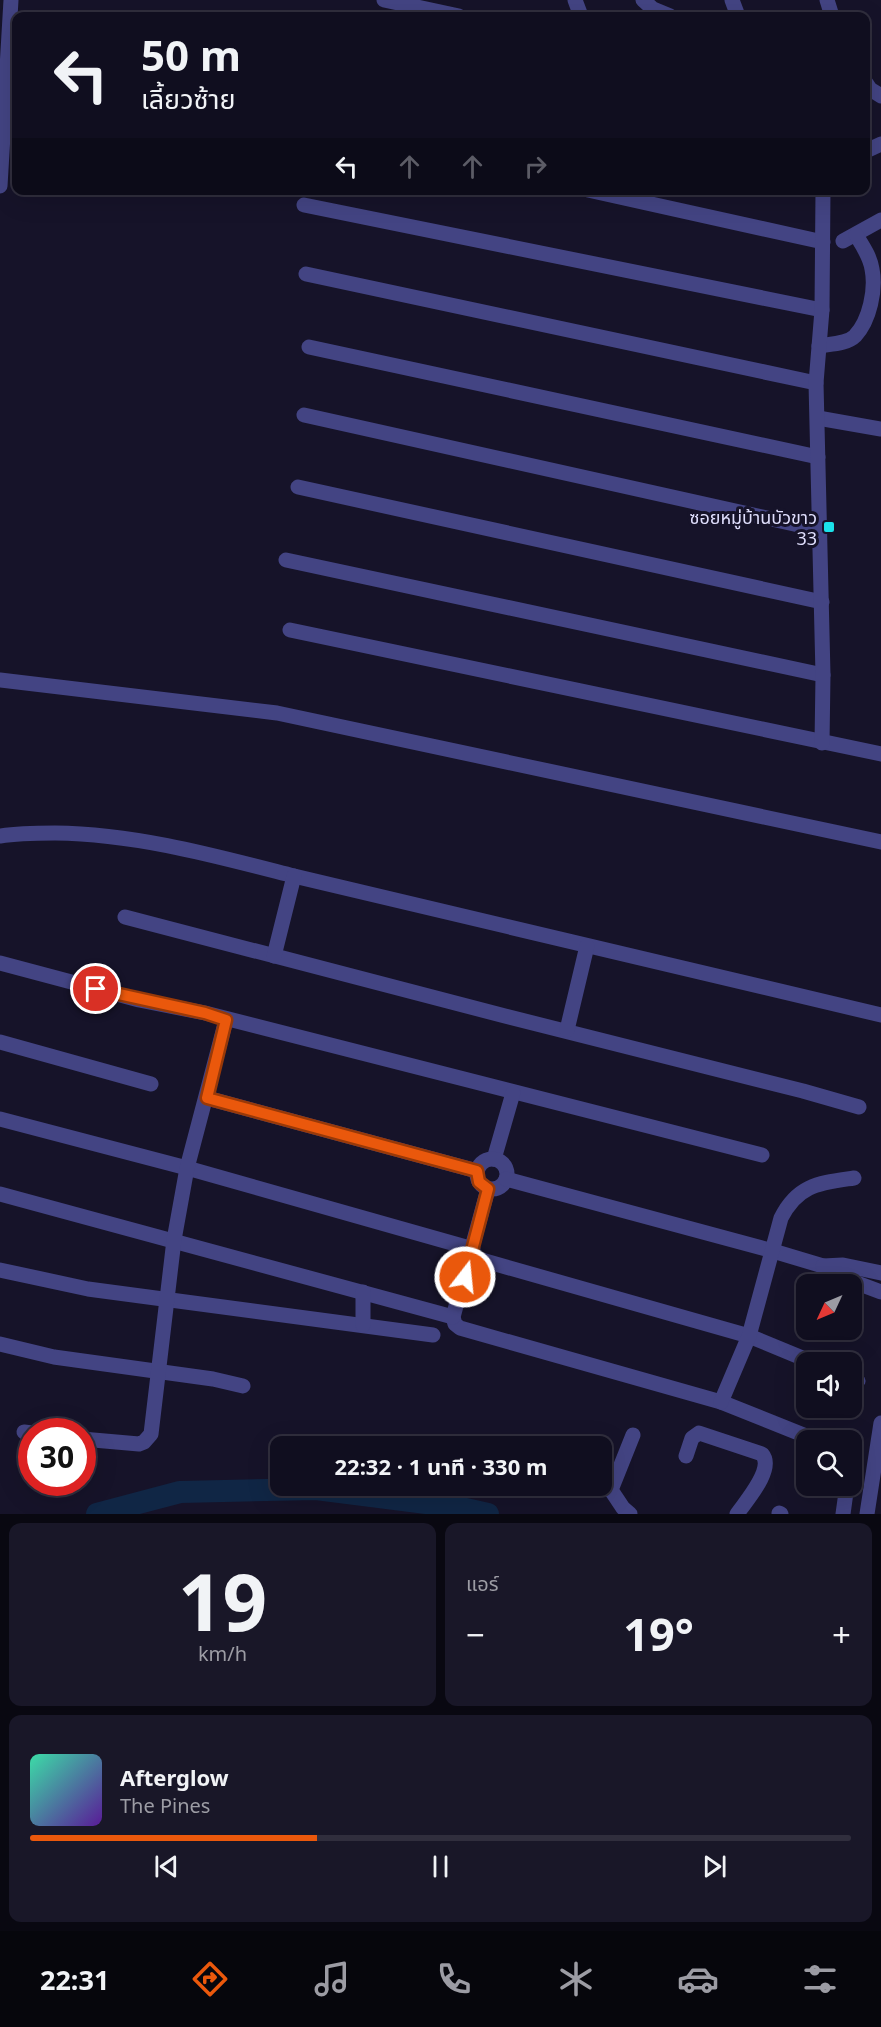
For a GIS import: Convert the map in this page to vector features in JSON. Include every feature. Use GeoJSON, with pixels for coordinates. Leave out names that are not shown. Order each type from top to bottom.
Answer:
{"type":"FeatureCollection","features":[{"type":"Feature","properties":{"kind":"street"},"geometry":{"type":"LineString","coordinates":[[0,186],[5,41],[11,0]]}},
{"type":"Feature","properties":{"kind":"street"},"geometry":{"type":"LineString","coordinates":[[384,0],[440,12]]}},
{"type":"Feature","properties":{"kind":"street"},"geometry":{"type":"LineString","coordinates":[[643,0],[660,12]]}},
{"type":"Feature","properties":{"kind":"street"},"geometry":{"type":"LineString","coordinates":[[611,195],[823,242]]}},
{"type":"Feature","properties":{"kind":"street"},"geometry":{"type":"LineString","coordinates":[[822,743],[821,530],[816,383],[822,310],[823,195]]}},
{"type":"Feature","properties":{"kind":"street"},"geometry":{"type":"LineString","coordinates":[[304,205],[822,310]]}},
{"type":"Feature","properties":{"kind":"street"},"geometry":{"type":"LineString","coordinates":[[819,346],[846,341],[855,336],[863,324],[871,303],[873,270],[869,257],[850,238],[881,220]]}},
{"type":"Feature","properties":{"kind":"street"},"geometry":{"type":"LineString","coordinates":[[306,274],[816,383]]}},
{"type":"Feature","properties":{"kind":"street"},"geometry":{"type":"LineString","coordinates":[[309,347],[818,457]]}},
{"type":"Feature","properties":{"kind":"street"},"geometry":{"type":"LineString","coordinates":[[304,415],[821,530]]}},
{"type":"Feature","properties":{"kind":"street"},"geometry":{"type":"LineString","coordinates":[[818,418],[881,429]]}},
{"type":"Feature","properties":{"kind":"street"},"geometry":{"type":"LineString","coordinates":[[298,487],[822,602]]}},
{"type":"Feature","properties":{"kind":"street"},"geometry":{"type":"LineString","coordinates":[[286,560],[823,675]]}},
{"type":"Feature","properties":{"kind":"street"},"geometry":{"type":"LineString","coordinates":[[290,630],[881,754]]}},
{"type":"Feature","properties":{"kind":"street"},"geometry":{"type":"LineString","coordinates":[[0,680],[277,713],[881,842]]}},
{"type":"Feature","properties":{"kind":"street"},"geometry":{"type":"LineString","coordinates":[[0,825],[17,833]]}},
{"type":"Feature","properties":{"kind":"street"},"geometry":{"type":"LineString","coordinates":[[0,836],[17,833],[82,833],[198,851],[294,876],[881,1015]]}},
{"type":"Feature","properties":{"kind":"street"},"geometry":{"type":"LineString","coordinates":[[274,956],[294,876]]}},
{"type":"Feature","properties":{"kind":"street"},"geometry":{"type":"LineString","coordinates":[[125,917],[859,1107]]}},
{"type":"Feature","properties":{"kind":"street"},"geometry":{"type":"LineString","coordinates":[[567,1030],[587,946]]}},
{"type":"Feature","properties":{"kind":"street"},"geometry":{"type":"LineString","coordinates":[[0,963],[139,1000],[205,1013],[762,1155]]}},
{"type":"Feature","properties":{"kind":"street"},"geometry":{"type":"LineString","coordinates":[[96,1440],[129,1444],[144,1442],[151,1434],[165,1300],[187,1168],[226,1020]]}},
{"type":"Feature","properties":{"kind":"street"},"geometry":{"type":"LineString","coordinates":[[0,1042],[151,1084]]}},
{"type":"Feature","properties":{"kind":"street"},"geometry":{"type":"LineString","coordinates":[[494,1159],[513,1093]]}},
{"type":"Feature","properties":{"kind":"street"},"geometry":{"type":"LineString","coordinates":[[207,1098],[477,1171]]}},
{"type":"Feature","properties":{"kind":"street"},"geometry":{"type":"LineString","coordinates":[[0,1119],[187,1168],[749,1336],[796,1355]]}},
{"type":"Feature","properties":{"kind":"street"},"geometry":{"type":"LineString","coordinates":[[494,1159],[505,1166],[506,1179],[499,1188],[488,1189],[479,1182],[477,1171],[483,1162],[494,1159]]}},
{"type":"Feature","properties":{"kind":"street"},"geometry":{"type":"LineString","coordinates":[[722,1402],[749,1336],[781,1218],[789,1202],[799,1193],[826,1182],[854,1178]]}},
{"type":"Feature","properties":{"kind":"street"},"geometry":{"type":"LineString","coordinates":[[506,1179],[823,1266],[841,1277],[881,1292]]}},
{"type":"Feature","properties":{"kind":"street"},"geometry":{"type":"LineString","coordinates":[[488,1189],[453,1317],[455,1324],[460,1328],[722,1402],[796,1432]]}},
{"type":"Feature","properties":{"kind":"street"},"geometry":{"type":"LineString","coordinates":[[0,1194],[453,1317]]}},
{"type":"Feature","properties":{"kind":"street"},"geometry":{"type":"LineString","coordinates":[[823,1266],[843,1265],[881,1273]]}},
{"type":"Feature","properties":{"kind":"street"},"geometry":{"type":"LineString","coordinates":[[0,1270],[88,1289],[432,1335]]}},
{"type":"Feature","properties":{"kind":"street"},"geometry":{"type":"LineString","coordinates":[[363,1292],[363,1325]]}},
{"type":"Feature","properties":{"kind":"street"},"geometry":{"type":"LineString","coordinates":[[0,1344],[54,1357],[213,1379],[243,1386]]}},
{"type":"Feature","properties":{"kind":"street"},"geometry":{"type":"LineString","coordinates":[[867,1514],[881,1423]]}},
{"type":"Feature","properties":{"kind":"street"},"geometry":{"type":"LineString","coordinates":[[686,1456],[692,1438],[699,1433],[762,1454],[766,1464],[764,1472],[737,1514]]}},
{"type":"Feature","properties":{"kind":"street"},"geometry":{"type":"LineString","coordinates":[[612,1488],[633,1435]]}},
{"type":"Feature","properties":{"kind":"street"},"geometry":{"type":"LineString","coordinates":[[612,1492],[630,1514]]}},
{"type":"Feature","properties":{"kind":"street"},"geometry":{"type":"LineString","coordinates":[[843,1514],[845,1496]]}},
{"type":"Feature","properties":{"kind":"waterway"},"geometry":{"type":"LineString","coordinates":[[97,1514],[180,1492],[316,1489],[457,1507],[488,1514]]}},
{"type":"Feature","properties":{"kind":"place","name":"ซอยหมู่บ้านบัวขาว 33"},"geometry":{"type":"Point","coordinates":[829,527]}},
{"type":"Feature","properties":{"kind":"route"},"geometry":{"type":"LineString","coordinates":[[96,989],[155,1004],[205,1013],[226,1020],[207,1098],[477,1171],[479,1182],[488,1189],[465,1277]]}}]}
